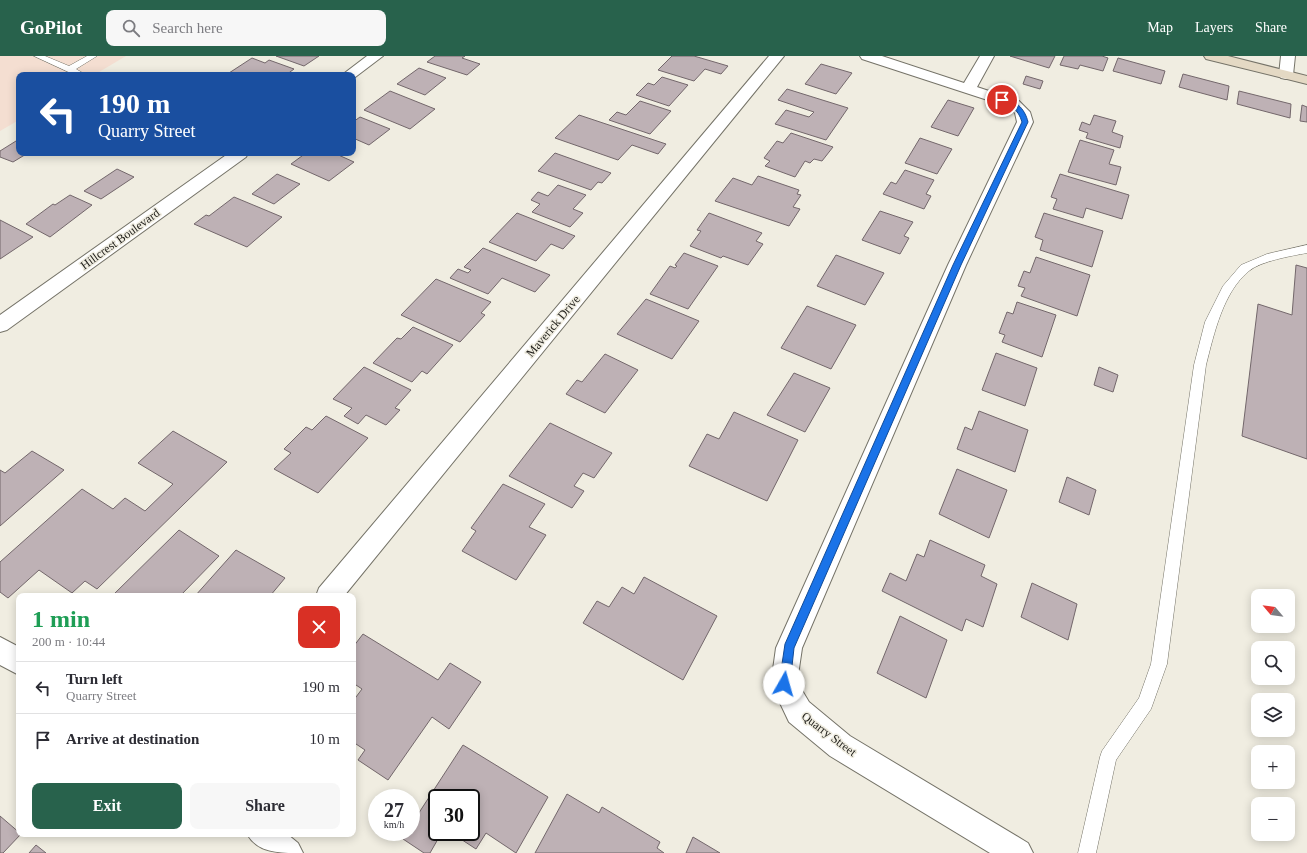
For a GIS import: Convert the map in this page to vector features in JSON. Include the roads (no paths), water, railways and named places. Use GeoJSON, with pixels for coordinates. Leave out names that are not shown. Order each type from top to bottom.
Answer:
{"type":"FeatureCollection","features":[{"type":"Feature","properties":{"kind":"main road"},"geometry":{"type":"LineString","coordinates":[[1211,56],[1307,80]]}},
{"type":"Feature","properties":{"kind":"street"},"geometry":{"type":"LineString","coordinates":[[353,72],[376,56]]}},
{"type":"Feature","properties":{"kind":"street","name":"Maverick Drive"},"geometry":{"type":"LineString","coordinates":[[330,593],[777,56]]}},
{"type":"Feature","properties":{"kind":"street"},"geometry":{"type":"LineString","coordinates":[[867,56],[968,89],[987,56]]}},
{"type":"Feature","properties":{"kind":"street"},"geometry":{"type":"LineString","coordinates":[[1286,75],[1288,56]]}},
{"type":"Feature","properties":{"kind":"street","name":"Quarry Street"},"geometry":{"type":"LineString","coordinates":[[968,89],[1014,104],[1022,112],[1025,122],[957,265],[789,648],[784,684],[799,712],[840,746],[1018,853]]}},
{"type":"Feature","properties":{"kind":"street","name":"Hillcrest Boulevard"},"geometry":{"type":"LineString","coordinates":[[0,325],[236,156]]}},
{"type":"Feature","properties":{"kind":"street"},"geometry":{"type":"LineString","coordinates":[[0,650],[16,660]]}},
{"type":"Feature","properties":{"kind":"street"},"geometry":{"type":"LineString","coordinates":[[266,837],[288,853]]}},
{"type":"Feature","properties":{"kind":"lane"},"geometry":{"type":"LineString","coordinates":[[38,56],[74,72]]}},
{"type":"Feature","properties":{"kind":"lane"},"geometry":{"type":"LineString","coordinates":[[69,70],[93,56]]}},
{"type":"Feature","properties":{"kind":"lane"},"geometry":{"type":"LineString","coordinates":[[1087,853],[1108,757],[1145,703],[1159,664],[1200,365],[1211,322],[1227,289],[1246,268],[1271,257],[1307,249]]}}]}
